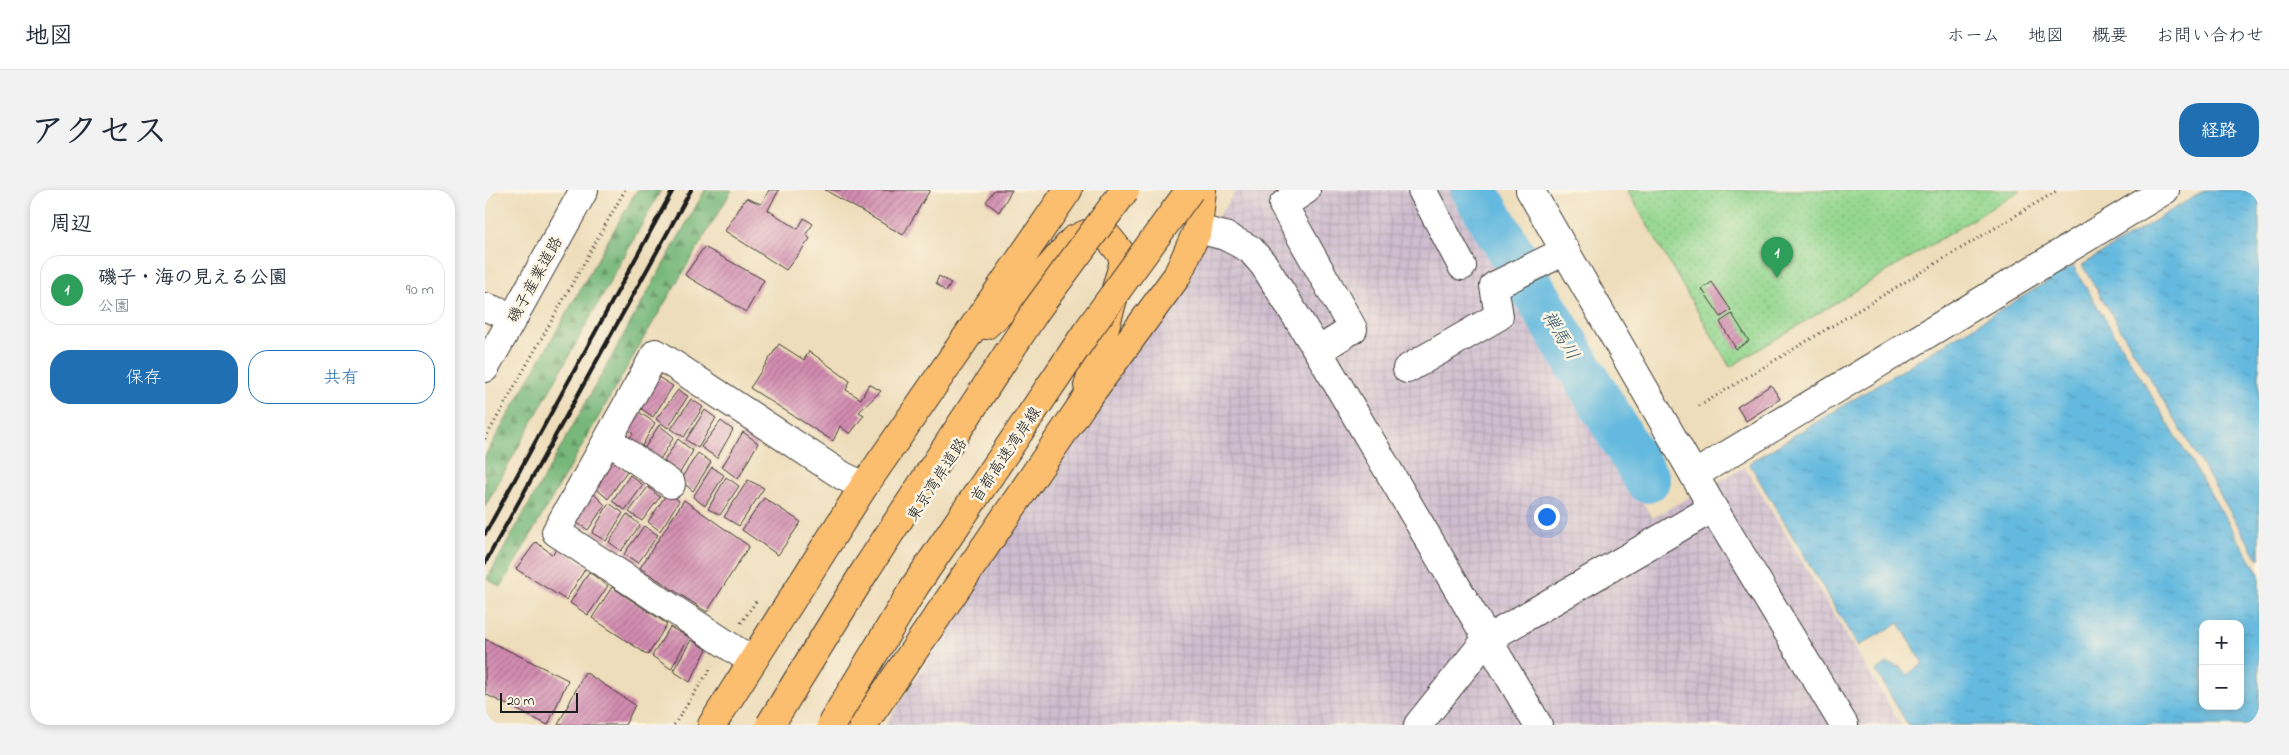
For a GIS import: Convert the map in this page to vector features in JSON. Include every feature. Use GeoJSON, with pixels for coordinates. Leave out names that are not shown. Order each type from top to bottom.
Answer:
{"type":"FeatureCollection","features":[{"type":"Feature","properties":{"kind":"highway"},"geometry":{"type":"LineString","coordinates":[[712,725],[863,486],[1068,190]]}},
{"type":"Feature","properties":{"kind":"highway"},"geometry":{"type":"LineString","coordinates":[[770,725],[865,571],[1032,318],[1125,190]]}},
{"type":"Feature","properties":{"kind":"highway","name":"東京湾岸道路"},"geometry":{"type":"LineString","coordinates":[[779,725],[840,626],[957,446],[1089,248],[1133,190]]}},
{"type":"Feature","properties":{"kind":"highway","name":"東京湾岸道路"},"geometry":{"type":"LineString","coordinates":[[818,725],[929,546],[1082,320],[1177,190]]}},
{"type":"Feature","properties":{"kind":"highway","name":"首都高速湾岸線"},"geometry":{"type":"LineString","coordinates":[[831,725],[915,586],[1088,330],[1190,190]]}},
{"type":"Feature","properties":{"kind":"highway"},"geometry":{"type":"LineString","coordinates":[[863,725],[1082,405],[1177,276],[1198,229],[1202,190]]}},
{"type":"Feature","properties":{"kind":"highway"},"geometry":{"type":"LineString","coordinates":[[963,342],[992,320],[1049,268],[1073,240],[1086,234],[1107,238],[1120,252],[1124,261],[1082,405]]}},
{"type":"Feature","properties":{"kind":"street","name":"磯子産業道路"},"geometry":{"type":"LineString","coordinates":[[485,368],[584,190]]}},
{"type":"Feature","properties":{"kind":"street"},"geometry":{"type":"LineString","coordinates":[[1306,190],[1283,205],[1353,330],[1318,350]]}},
{"type":"Feature","properties":{"kind":"street"},"geometry":{"type":"LineString","coordinates":[[1422,190],[1462,266]]}},
{"type":"Feature","properties":{"kind":"street"},"geometry":{"type":"LineString","coordinates":[[1695,475],[2165,190]]}},
{"type":"Feature","properties":{"kind":"street"},"geometry":{"type":"LineString","coordinates":[[1531,191],[1713,508],[1844,725]]}},
{"type":"Feature","properties":{"kind":"street"},"geometry":{"type":"LineString","coordinates":[[1198,229],[1225,236],[1250,249],[1264,265],[1318,350],[1486,640],[1538,725]]}},
{"type":"Feature","properties":{"kind":"street"},"geometry":{"type":"LineString","coordinates":[[1407,370],[1499,316],[1494,286],[1564,251]]}},
{"type":"Feature","properties":{"kind":"street"},"geometry":{"type":"LineString","coordinates":[[485,307],[513,317]]}},
{"type":"Feature","properties":{"kind":"street"},"geometry":{"type":"LineString","coordinates":[[751,662],[557,532],[656,353],[843,476],[863,486]]}},
{"type":"Feature","properties":{"kind":"street"},"geometry":{"type":"LineString","coordinates":[[607,440],[671,484]]}},
{"type":"Feature","properties":{"kind":"street"},"geometry":{"type":"LineString","coordinates":[[1418,725],[1486,640],[1713,508]]}},
{"type":"Feature","properties":{"kind":"path"},"geometry":{"type":"LineString","coordinates":[[485,439],[625,190]]}},
{"type":"Feature","properties":{"kind":"path"},"geometry":{"type":"LineString","coordinates":[[1699,406],[2058,190]]}},
{"type":"Feature","properties":{"kind":"shaded area"},"geometry":{"type":"Polygon","coordinates":[[[1237,190],[1458,190],[1652,518],[1745,467],[1901,725],[886,725],[1119,357],[1237,190]]]}},
{"type":"Feature","properties":{"kind":"green space"},"geometry":{"type":"Polygon","coordinates":[[[637,190],[661,190],[485,507],[485,456],[637,190]]]}},
{"type":"Feature","properties":{"kind":"green space"},"geometry":{"type":"Polygon","coordinates":[[[705,190],[732,190],[645,336],[501,587],[487,579],[705,190]]]}},
{"type":"Feature","properties":{"kind":"green space"},"geometry":{"type":"Polygon","coordinates":[[[1627,190],[2021,190],[1730,367],[1627,190]]]}},
{"type":"Feature","properties":{"kind":"water"},"geometry":{"type":"Polygon","coordinates":[[[2205,190],[2259,190],[2259,560],[2082,265],[2205,190]]]}},
{"type":"Feature","properties":{"kind":"water"},"geometry":{"type":"Polygon","coordinates":[[[2073,266],[2259,574],[2259,725],[1908,725],[1876,671],[1887,663],[1900,667],[1907,675],[1923,663],[1899,623],[1858,646],[1749,463],[2073,266]]]}},
{"type":"Feature","properties":{"kind":"building"},"geometry":{"type":"Polygon","coordinates":[[[769,190],[779,190],[768,210],[798,229],[804,218],[813,224],[806,234],[810,239],[786,270],[725,231],[746,198],[761,204],[769,190]]]}},
{"type":"Feature","properties":{"kind":"building"},"geometry":{"type":"Polygon","coordinates":[[[825,190],[930,190],[903,235],[825,190]]]}},
{"type":"Feature","properties":{"kind":"building"},"geometry":{"type":"Polygon","coordinates":[[[994,190],[1012,190],[999,212],[986,202],[994,190]]]}},
{"type":"Feature","properties":{"kind":"building"},"geometry":{"type":"Polygon","coordinates":[[[704,247],[764,280],[746,312],[685,275],[704,247]]]}},
{"type":"Feature","properties":{"kind":"building"},"geometry":{"type":"Polygon","coordinates":[[[939,276],[951,283],[946,292],[936,283],[939,276]]]}},
{"type":"Feature","properties":{"kind":"building"},"geometry":{"type":"Polygon","coordinates":[[[1712,282],[1731,310],[1721,317],[1702,289],[1712,282]]]}},
{"type":"Feature","properties":{"kind":"building"},"geometry":{"type":"Polygon","coordinates":[[[1732,314],[1749,341],[1736,349],[1720,322],[1732,314]]]}},
{"type":"Feature","properties":{"kind":"building"},"geometry":{"type":"Polygon","coordinates":[[[779,344],[804,360],[809,351],[850,381],[846,390],[861,399],[869,384],[881,391],[859,412],[864,415],[850,434],[840,426],[833,441],[750,388],[779,344]]]}},
{"type":"Feature","properties":{"kind":"building"},"geometry":{"type":"Polygon","coordinates":[[[658,377],[673,386],[653,417],[639,407],[658,377]]]}},
{"type":"Feature","properties":{"kind":"building"},"geometry":{"type":"Polygon","coordinates":[[[1771,385],[1780,399],[1746,421],[1737,407],[1771,385]]]}},
{"type":"Feature","properties":{"kind":"building"},"geometry":{"type":"Polygon","coordinates":[[[678,390],[688,396],[668,428],[656,419],[678,390]]]}},
{"type":"Feature","properties":{"kind":"building"},"geometry":{"type":"Polygon","coordinates":[[[691,399],[703,407],[684,437],[671,429],[691,399]]]}},
{"type":"Feature","properties":{"kind":"building"},"geometry":{"type":"Polygon","coordinates":[[[705,410],[716,418],[698,448],[686,440],[705,410]]]}},
{"type":"Feature","properties":{"kind":"building"},"geometry":{"type":"Polygon","coordinates":[[[639,412],[655,423],[640,449],[627,441],[633,434],[628,429],[639,412]]]}},
{"type":"Feature","properties":{"kind":"building"},"geometry":{"type":"Polygon","coordinates":[[[721,421],[733,430],[717,458],[701,447],[721,421]]]}},
{"type":"Feature","properties":{"kind":"building"},"geometry":{"type":"Polygon","coordinates":[[[659,425],[674,437],[659,461],[643,451],[659,425]]]}},
{"type":"Feature","properties":{"kind":"building"},"geometry":{"type":"Polygon","coordinates":[[[743,432],[758,443],[738,479],[722,467],[743,432]]]}},
{"type":"Feature","properties":{"kind":"building"},"geometry":{"type":"Polygon","coordinates":[[[678,439],[693,451],[678,476],[662,464],[678,439]]]}},
{"type":"Feature","properties":{"kind":"building"},"geometry":{"type":"Polygon","coordinates":[[[698,453],[711,462],[693,491],[680,480],[698,453]]]}},
{"type":"Feature","properties":{"kind":"building"},"geometry":{"type":"Polygon","coordinates":[[[611,458],[627,471],[608,499],[594,487],[611,458]]]}},
{"type":"Feature","properties":{"kind":"building"},"geometry":{"type":"Polygon","coordinates":[[[712,467],[724,475],[705,506],[693,497],[712,467]]]}},
{"type":"Feature","properties":{"kind":"building"},"geometry":{"type":"Polygon","coordinates":[[[630,475],[643,485],[625,510],[612,501],[630,475]]]}},
{"type":"Feature","properties":{"kind":"building"},"geometry":{"type":"Polygon","coordinates":[[[726,477],[739,486],[720,515],[708,509],[726,477]]]}},
{"type":"Feature","properties":{"kind":"building"},"geometry":{"type":"Polygon","coordinates":[[[748,480],[764,488],[739,526],[724,517],[748,480]]]}},
{"type":"Feature","properties":{"kind":"building"},"geometry":{"type":"Polygon","coordinates":[[[648,487],[660,497],[642,521],[629,512],[648,487]]]}},
{"type":"Feature","properties":{"kind":"building"},"geometry":{"type":"Polygon","coordinates":[[[592,492],[605,505],[588,530],[574,521],[592,492]]]}},
{"type":"Feature","properties":{"kind":"building"},"geometry":{"type":"Polygon","coordinates":[[[668,492],[679,501],[660,531],[648,522],[668,492]]]}},
{"type":"Feature","properties":{"kind":"building"},"geometry":{"type":"Polygon","coordinates":[[[764,498],[801,522],[778,555],[742,530],[764,498]]]}},
{"type":"Feature","properties":{"kind":"building"},"geometry":{"type":"Polygon","coordinates":[[[684,500],[749,546],[707,612],[640,568],[684,500]]]}},
{"type":"Feature","properties":{"kind":"building"},"geometry":{"type":"Polygon","coordinates":[[[609,503],[623,513],[606,541],[592,533],[609,503]]]}},
{"type":"Feature","properties":{"kind":"building"},"geometry":{"type":"Polygon","coordinates":[[[627,514],[640,525],[621,551],[609,542],[627,514]]]}},
{"type":"Feature","properties":{"kind":"building"},"geometry":{"type":"Polygon","coordinates":[[[644,526],[658,535],[638,563],[624,554],[644,526]]]}},
{"type":"Feature","properties":{"kind":"building"},"geometry":{"type":"Polygon","coordinates":[[[536,542],[553,555],[557,546],[587,566],[566,600],[516,569],[536,542]]]}},
{"type":"Feature","properties":{"kind":"building"},"geometry":{"type":"Polygon","coordinates":[[[589,572],[608,586],[588,615],[570,603],[589,572]]]}},
{"type":"Feature","properties":{"kind":"building"},"geometry":{"type":"Polygon","coordinates":[[[612,587],[667,624],[648,655],[592,618],[612,587]]]}},
{"type":"Feature","properties":{"kind":"building"},"geometry":{"type":"Polygon","coordinates":[[[670,627],[689,637],[671,669],[652,656],[670,627]]]}},
{"type":"Feature","properties":{"kind":"building"},"geometry":{"type":"Polygon","coordinates":[[[485,639],[568,680],[548,725],[485,694],[485,639]]]}},
{"type":"Feature","properties":{"kind":"building"},"geometry":{"type":"Polygon","coordinates":[[[691,640],[707,649],[690,682],[673,671],[691,640]]]}},
{"type":"Feature","properties":{"kind":"building"},"geometry":{"type":"Polygon","coordinates":[[[585,672],[635,705],[625,725],[558,725],[585,672]]]}},
{"type":"Feature","properties":{"kind":"waterway","name":"禅馬川"},"geometry":{"type":"LineString","coordinates":[[1474,190],[1647,480]]}},
{"type":"Feature","properties":{"kind":"railway"},"geometry":{"type":"LineString","coordinates":[[485,534],[673,190]]}},
{"type":"Feature","properties":{"kind":"railway"},"geometry":{"type":"LineString","coordinates":[[485,563],[691,190]]}},
{"type":"Feature","properties":{"kind":"place","name":"磯子・海の見える公園"},"geometry":{"type":"Point","coordinates":[1777,278]}}]}
